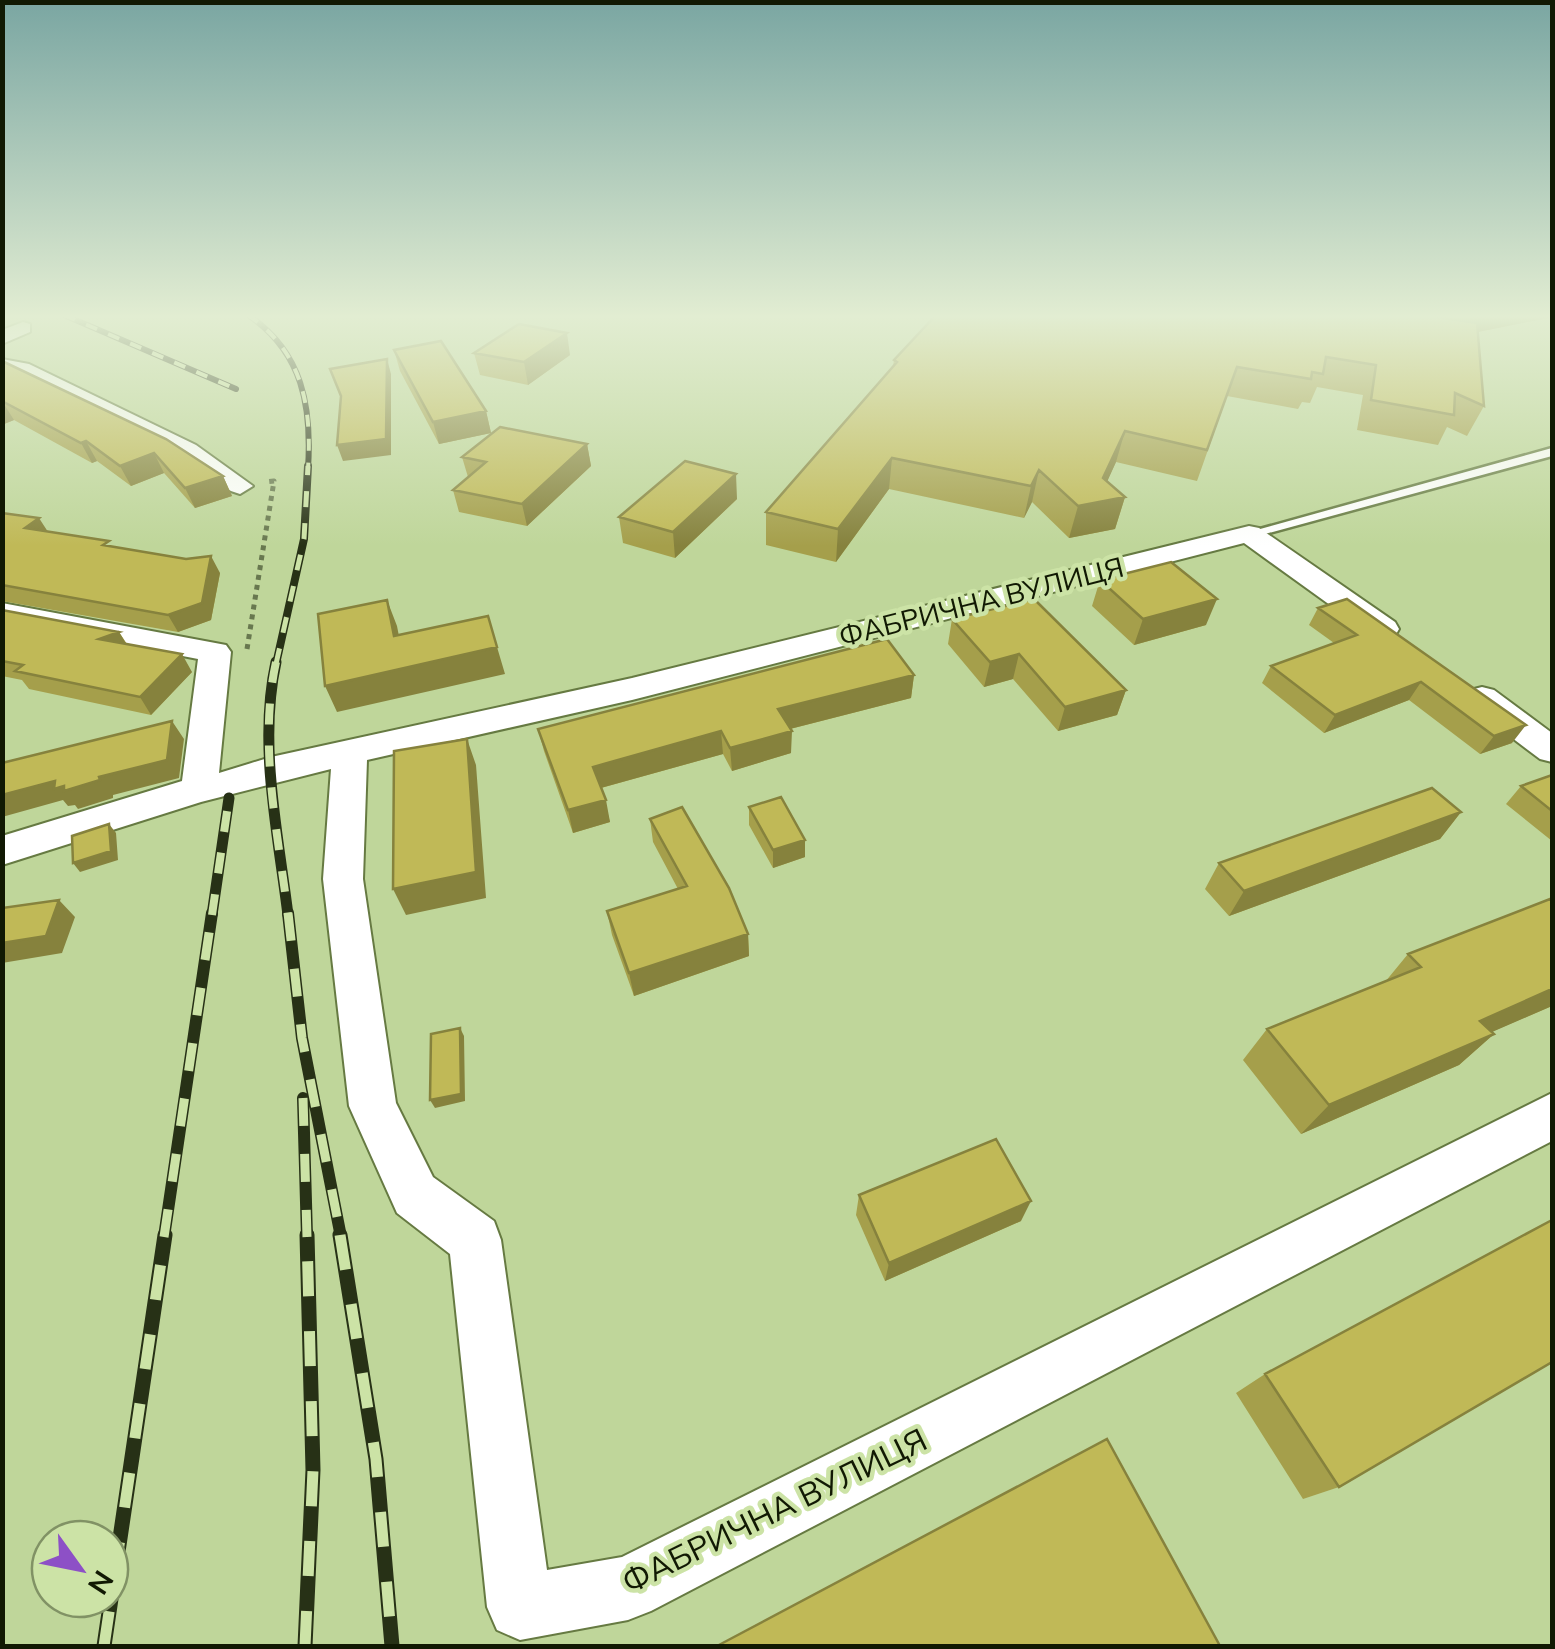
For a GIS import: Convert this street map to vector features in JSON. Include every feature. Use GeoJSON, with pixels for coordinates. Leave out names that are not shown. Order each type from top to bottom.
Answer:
{"type":"FeatureCollection","features":[{"type":"Feature","properties":{"kind":"street"},"geometry":{"type":"LineString","coordinates":[[70,392],[187,450],[240,486]]}},
{"type":"Feature","properties":{"kind":"street"},"geometry":{"type":"LineString","coordinates":[[1249,534],[1411,648]]}},
{"type":"Feature","properties":{"kind":"street","name":"ФАБРИЧНА ВУЛИЦЯ"},"geometry":{"type":"LineString","coordinates":[[2,851],[199,789],[632,689],[1249,534]]}},
{"type":"Feature","properties":{"kind":"street"},"geometry":{"type":"LineString","coordinates":[[2,612],[215,652],[199,789]]}},
{"type":"Feature","properties":{"kind":"street"},"geometry":{"type":"LineString","coordinates":[[1459,682],[1552,750]]}},
{"type":"Feature","properties":{"kind":"street","name":"ФАБРИЧНА ВУЛИЦЯ"},"geometry":{"type":"LineString","coordinates":[[350,754],[343,879],[373,1106],[414,1196],[475,1240],[520,1607],[628,1588],[1552,1116]]}},
{"type":"Feature","properties":{"kind":"lane"},"geometry":{"type":"LineString","coordinates":[[1249,534],[1552,452]]}},
{"type":"Feature","properties":{"kind":"path"},"geometry":{"type":"LineString","coordinates":[[215,652],[246,656],[274,481],[240,486]]}},
{"type":"Feature","properties":{"kind":"building"},"geometry":{"type":"Polygon","coordinates":[[[2,392],[67,392],[166,439],[223,476],[185,488],[154,453],[120,466],[86,441],[81,443],[2,401],[2,392]]]}},
{"type":"Feature","properties":{"kind":"building"},"geometry":{"type":"Polygon","coordinates":[[[339,392],[387,392],[386,439],[337,445],[339,392]]]}},
{"type":"Feature","properties":{"kind":"building"},"geometry":{"type":"Polygon","coordinates":[[[417,392],[474,392],[486,411],[433,422],[417,392]]]}},
{"type":"Feature","properties":{"kind":"building"},"geometry":{"type":"Polygon","coordinates":[[[871,392],[1228,392],[1207,450],[1125,431],[1103,478],[1125,497],[1078,506],[1039,470],[1031,486],[892,458],[838,529],[766,512],[871,392]]]}},
{"type":"Feature","properties":{"kind":"building"},"geometry":{"type":"Polygon","coordinates":[[[1372,392],[1483,392],[1484,406],[1455,393],[1454,415],[1371,400],[1372,392]]]}},
{"type":"Feature","properties":{"kind":"building"},"geometry":{"type":"Polygon","coordinates":[[[500,427],[587,444],[522,504],[453,490],[486,462],[462,457],[500,427]]]}},
{"type":"Feature","properties":{"kind":"building"},"geometry":{"type":"Polygon","coordinates":[[[685,461],[736,474],[673,532],[619,517],[685,461]]]}},
{"type":"Feature","properties":{"kind":"building"},"geometry":{"type":"Polygon","coordinates":[[[2,513],[39,518],[25,528],[109,541],[103,545],[186,559],[211,556],[202,603],[168,615],[2,585],[2,513]]]}},
{"type":"Feature","properties":{"kind":"building"},"geometry":{"type":"Polygon","coordinates":[[[1171,562],[1217,599],[1143,619],[1100,580],[1171,562]]]}},
{"type":"Feature","properties":{"kind":"building"},"geometry":{"type":"Polygon","coordinates":[[[1034,599],[1126,690],[1065,707],[1019,654],[990,662],[952,619],[1034,599]]]}},
{"type":"Feature","properties":{"kind":"building"},"geometry":{"type":"Polygon","coordinates":[[[1347,599],[1526,725],[1494,736],[1421,682],[1335,715],[1271,666],[1357,635],[1318,608],[1347,599]]]}},
{"type":"Feature","properties":{"kind":"building"},"geometry":{"type":"Polygon","coordinates":[[[387,600],[394,636],[488,616],[497,647],[325,686],[318,614],[387,600]]]}},
{"type":"Feature","properties":{"kind":"building"},"geometry":{"type":"Polygon","coordinates":[[[2,610],[119,632],[99,639],[182,654],[140,697],[15,671],[23,665],[2,661],[2,610]]]}},
{"type":"Feature","properties":{"kind":"building"},"geometry":{"type":"Polygon","coordinates":[[[887,639],[914,675],[778,709],[792,731],[730,748],[721,731],[593,767],[606,800],[568,810],[538,729],[887,639]]]}},
{"type":"Feature","properties":{"kind":"building"},"geometry":{"type":"Polygon","coordinates":[[[172,721],[167,760],[99,777],[100,780],[64,791],[64,786],[54,789],[55,781],[2,795],[2,763],[172,721]]]}},
{"type":"Feature","properties":{"kind":"building"},"geometry":{"type":"Polygon","coordinates":[[[467,739],[476,872],[393,889],[394,751],[467,739]]]}},
{"type":"Feature","properties":{"kind":"building"},"geometry":{"type":"Polygon","coordinates":[[[1552,775],[1552,811],[1521,786],[1552,775]]]}},
{"type":"Feature","properties":{"kind":"building"},"geometry":{"type":"Polygon","coordinates":[[[1432,788],[1461,812],[1244,891],[1219,863],[1432,788]]]}},
{"type":"Feature","properties":{"kind":"building"},"geometry":{"type":"Polygon","coordinates":[[[781,797],[805,840],[773,850],[749,807],[781,797]]]}},
{"type":"Feature","properties":{"kind":"building"},"geometry":{"type":"Polygon","coordinates":[[[682,807],[729,888],[748,934],[629,973],[607,911],[687,886],[650,819],[682,807]]]}},
{"type":"Feature","properties":{"kind":"building"},"geometry":{"type":"Polygon","coordinates":[[[109,824],[111,851],[73,863],[72,836],[109,824]]]}},
{"type":"Feature","properties":{"kind":"building"},"geometry":{"type":"Polygon","coordinates":[[[1550,899],[1552,989],[1480,1021],[1494,1034],[1329,1105],[1267,1029],[1421,967],[1408,954],[1550,899]]]}},
{"type":"Feature","properties":{"kind":"building"},"geometry":{"type":"Polygon","coordinates":[[[59,900],[46,936],[2,943],[2,908],[59,900]]]}},
{"type":"Feature","properties":{"kind":"building"},"geometry":{"type":"Polygon","coordinates":[[[460,1028],[461,1094],[430,1100],[431,1034],[460,1028]]]}},
{"type":"Feature","properties":{"kind":"building"},"geometry":{"type":"Polygon","coordinates":[[[996,1139],[1031,1201],[889,1263],[859,1195],[996,1139]]]}},
{"type":"Feature","properties":{"kind":"building"},"geometry":{"type":"Polygon","coordinates":[[[1552,1220],[1552,1362],[1339,1487],[1265,1374],[1552,1220]]]}},
{"type":"Feature","properties":{"kind":"building"},"geometry":{"type":"Polygon","coordinates":[[[1107,1439],[1220,1646],[717,1646],[1107,1439]]]}},
{"type":"Feature","properties":{"kind":"railway"},"geometry":{"type":"LineString","coordinates":[[302,392],[308,424],[308,469]]}},
{"type":"Feature","properties":{"kind":"railway"},"geometry":{"type":"LineString","coordinates":[[276,664],[304,539],[308,466]]}},
{"type":"Feature","properties":{"kind":"railway"},"geometry":{"type":"LineString","coordinates":[[276,662],[269,756],[288,915]]}},
{"type":"Feature","properties":{"kind":"railway"},"geometry":{"type":"LineString","coordinates":[[212,915],[229,798]]}},
{"type":"Feature","properties":{"kind":"railway"},"geometry":{"type":"LineString","coordinates":[[164,1237],[212,913]]}},
{"type":"Feature","properties":{"kind":"railway"},"geometry":{"type":"LineString","coordinates":[[288,913],[302,1038],[341,1237]]}},
{"type":"Feature","properties":{"kind":"railway"},"geometry":{"type":"LineString","coordinates":[[303,1098],[307,1237]]}},
{"type":"Feature","properties":{"kind":"railway"},"geometry":{"type":"LineString","coordinates":[[104,1646],[165,1235]]}},
{"type":"Feature","properties":{"kind":"railway"},"geometry":{"type":"LineString","coordinates":[[305,1646],[313,1470],[307,1235]]}},
{"type":"Feature","properties":{"kind":"railway"},"geometry":{"type":"LineString","coordinates":[[340,1235],[376,1459],[392,1646]]}}]}
